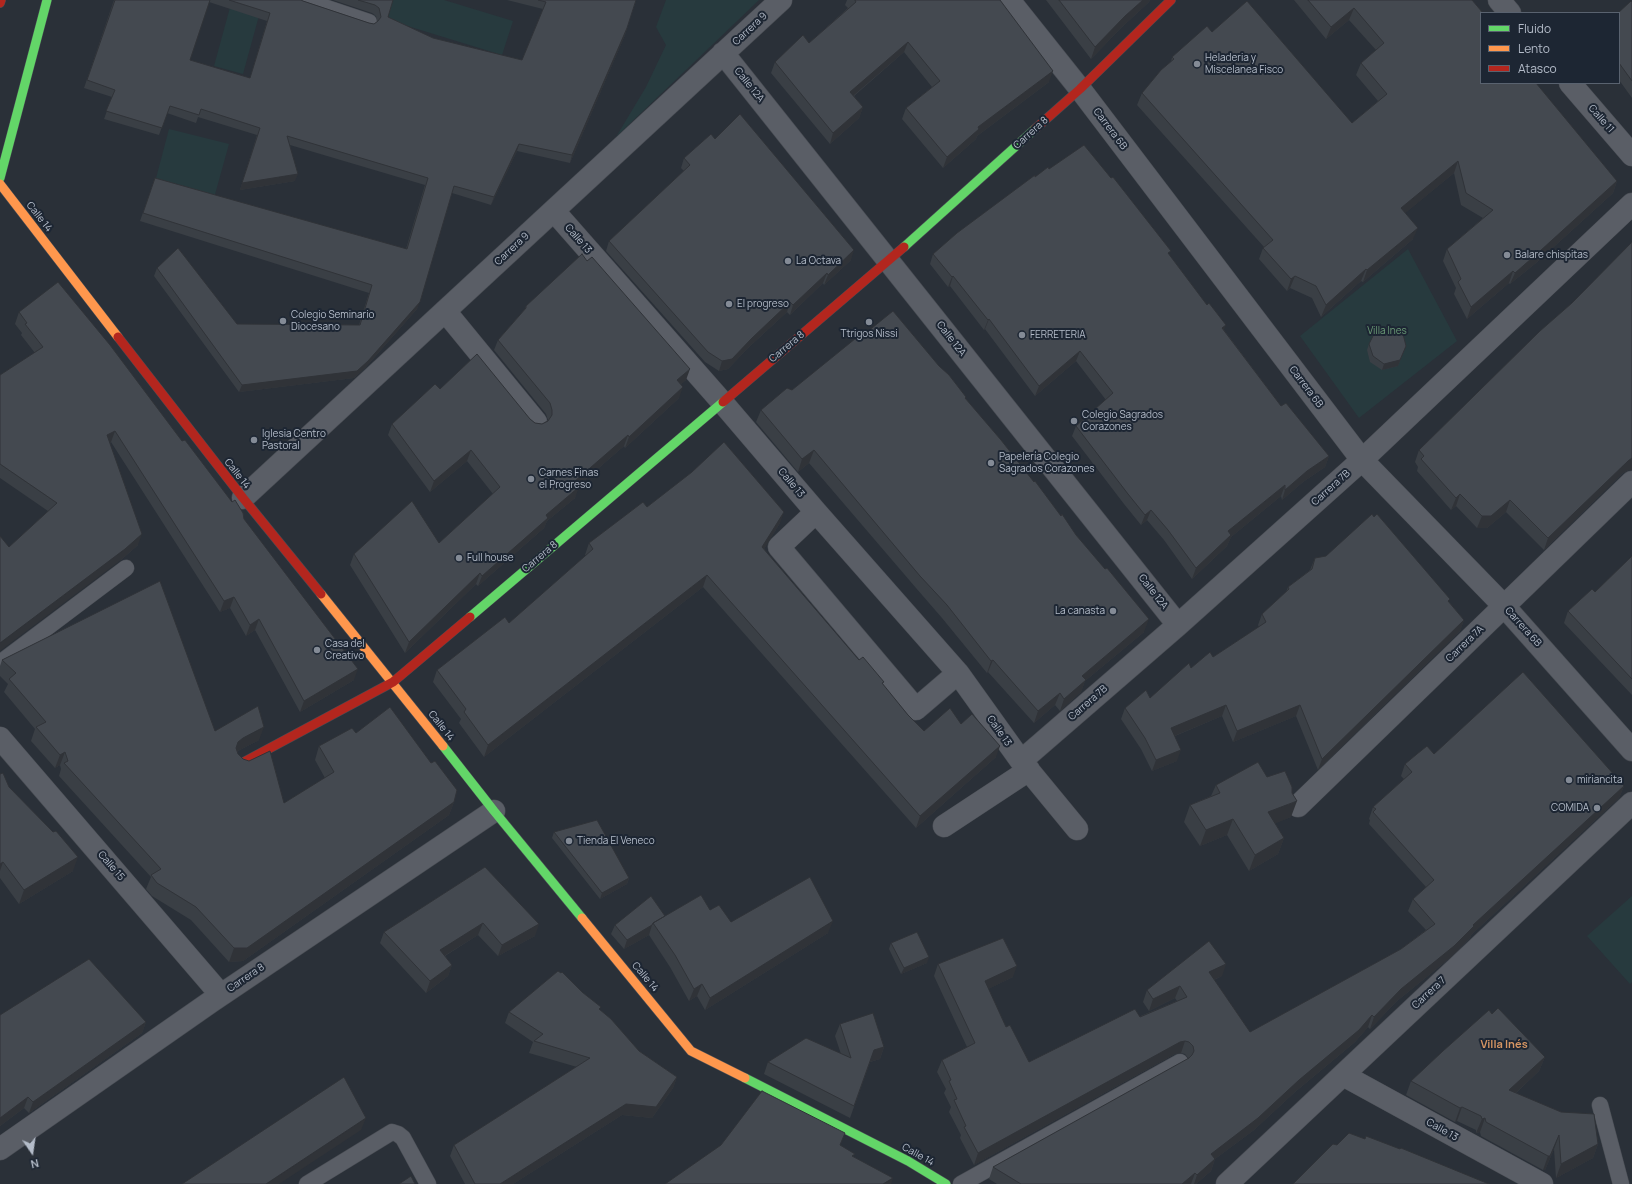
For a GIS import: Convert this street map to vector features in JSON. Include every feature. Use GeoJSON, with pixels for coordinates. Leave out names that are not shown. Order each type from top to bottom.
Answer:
{"type":"FeatureCollection","features":[{"type":"Feature","properties":{"kind":"street"},"geometry":{"type":"LineString","coordinates":[[0,178],[47,0]]}},
{"type":"Feature","properties":{"kind":"street","name":"Carrera 9"},"geometry":{"type":"LineString","coordinates":[[243,498],[781,0]]}},
{"type":"Feature","properties":{"kind":"street","name":"Carrera 6B"},"geometry":{"type":"LineString","coordinates":[[1009,0],[1080,89],[1362,460],[1504,606],[1632,750]]}},
{"type":"Feature","properties":{"kind":"street","name":"Carrera 8"},"geometry":{"type":"LineString","coordinates":[[244,762],[393,682],[889,261],[1080,89],[1171,0]]}},
{"type":"Feature","properties":{"kind":"street"},"geometry":{"type":"LineString","coordinates":[[1499,0],[1509,12]]}},
{"type":"Feature","properties":{"kind":"street","name":"Calle 12A"},"geometry":{"type":"LineString","coordinates":[[723,53],[1178,625]]}},
{"type":"Feature","properties":{"kind":"street","name":"Calle 11"},"geometry":{"type":"LineString","coordinates":[[1571,84],[1632,154]]}},
{"type":"Feature","properties":{"kind":"street","name":"Calle 14"},"geometry":{"type":"LineString","coordinates":[[0,184],[243,498],[393,682],[494,811],[691,1051],[908,1162],[946,1184]]}},
{"type":"Feature","properties":{"kind":"street","name":"Carrera 7B"},"geometry":{"type":"LineString","coordinates":[[944,826],[1025,766],[1178,625],[1362,460],[1632,204]]}},
{"type":"Feature","properties":{"kind":"street","name":"Calle 13"},"geometry":{"type":"LineString","coordinates":[[554,211],[722,402],[816,512],[958,672],[1025,766],[1077,830]]}},
{"type":"Feature","properties":{"kind":"street"},"geometry":{"type":"LineString","coordinates":[[445,311],[536,422]]}},
{"type":"Feature","properties":{"kind":"street","name":"Carrera 7A"},"geometry":{"type":"LineString","coordinates":[[1298,806],[1632,482]]}},
{"type":"Feature","properties":{"kind":"street"},"geometry":{"type":"LineString","coordinates":[[816,512],[779,547],[916,709],[958,672]]}},
{"type":"Feature","properties":{"kind":"street","name":"Calle 15"},"geometry":{"type":"LineString","coordinates":[[0,738],[221,995]]}},
{"type":"Feature","properties":{"kind":"street","name":"Carrera 7"},"geometry":{"type":"LineString","coordinates":[[1227,1184],[1632,803]]}},
{"type":"Feature","properties":{"kind":"street","name":"Carrera 8"},"geometry":{"type":"LineString","coordinates":[[0,1149],[221,995],[494,811]]}},
{"type":"Feature","properties":{"kind":"street","name":"Calle 13"},"geometry":{"type":"LineString","coordinates":[[1342,1075],[1542,1184]]}},
{"type":"Feature","properties":{"kind":"lane"},"geometry":{"type":"LineString","coordinates":[[303,0],[369,22]]}},
{"type":"Feature","properties":{"kind":"lane"},"geometry":{"type":"LineString","coordinates":[[0,663],[126,568]]}},
{"type":"Feature","properties":{"kind":"lane"},"geometry":{"type":"LineString","coordinates":[[961,1184],[1180,1062]]}},
{"type":"Feature","properties":{"kind":"lane"},"geometry":{"type":"LineString","coordinates":[[1600,1105],[1622,1184]]}},
{"type":"Feature","properties":{"kind":"lane"},"geometry":{"type":"LineString","coordinates":[[307,1184],[392,1132],[403,1138],[428,1184]]}},
{"type":"Feature","properties":{"kind":"green space"},"geometry":{"type":"Polygon","coordinates":[[[232,0],[263,1],[243,74],[214,66],[232,0]]]}},
{"type":"Feature","properties":{"kind":"green space"},"geometry":{"type":"Polygon","coordinates":[[[380,0],[444,0],[513,21],[502,55],[375,16],[380,0]]]}},
{"type":"Feature","properties":{"kind":"green space"},"geometry":{"type":"Polygon","coordinates":[[[666,0],[759,0],[616,137],[646,87],[666,45],[656,27],[666,0]]]}},
{"type":"Feature","properties":{"kind":"green space"},"geometry":{"type":"Polygon","coordinates":[[[169,129],[229,144],[214,198],[155,182],[169,129]]]}},
{"type":"Feature","properties":{"kind":"green space","name":"Villa Ines"},"geometry":{"type":"Polygon","coordinates":[[[1408,249],[1457,341],[1359,418],[1300,336],[1408,249]]]}},
{"type":"Feature","properties":{"kind":"green space"},"geometry":{"type":"Polygon","coordinates":[[[1632,896],[1632,982],[1630,984],[1587,936],[1632,896]]]}},
{"type":"Feature","properties":{"kind":"building"},"geometry":{"type":"Polygon","coordinates":[[[115,0],[210,0],[190,60],[250,78],[270,13],[229,0],[301,0],[374,24],[381,17],[379,8],[375,5],[358,0],[393,0],[388,17],[433,38],[522,60],[546,2],[538,0],[636,0],[627,28],[572,155],[519,144],[494,197],[454,186],[420,302],[368,361],[357,371],[242,385],[157,268],[178,248],[237,324],[360,325],[372,285],[143,213],[155,178],[407,249],[428,178],[287,136],[298,174],[242,183],[260,128],[201,109],[199,115],[170,106],[162,128],[106,111],[115,90],[87,80],[115,0]]]}},
{"type":"Feature","properties":{"kind":"building"},"geometry":{"type":"Polygon","coordinates":[[[855,0],[1000,0],[1053,71],[978,127],[979,129],[947,157],[906,108],[940,81],[908,42],[850,92],[863,107],[833,133],[775,62],[803,35],[809,43],[856,2],[855,0]]]}},
{"type":"Feature","properties":{"kind":"building"},"geometry":{"type":"Polygon","coordinates":[[[1059,0],[1143,0],[1095,47],[1059,0]]]}},
{"type":"Feature","properties":{"kind":"building"},"geometry":{"type":"Polygon","coordinates":[[[1308,0],[1472,0],[1482,12],[1480,12],[1480,84],[1537,84],[1617,181],[1515,273],[1513,271],[1471,307],[1458,282],[1461,279],[1447,249],[1493,210],[1466,193],[1458,161],[1401,208],[1418,228],[1367,270],[1366,269],[1326,305],[1316,286],[1295,276],[1291,279],[1263,248],[1273,240],[1142,93],[1161,70],[1174,59],[1172,57],[1207,26],[1212,32],[1247,1],[1352,123],[1387,94],[1361,63],[1384,43],[1354,8],[1331,27],[1308,0]]]}},
{"type":"Feature","properties":{"kind":"building"},"geometry":{"type":"Polygon","coordinates":[[[1631,1],[1632,2],[1632,81],[1620,64],[1619,12],[1631,1]]]}},
{"type":"Feature","properties":{"kind":"building"},"geometry":{"type":"Polygon","coordinates":[[[740,114],[854,250],[793,305],[790,302],[732,359],[722,361],[708,352],[609,241],[690,165],[684,158],[711,134],[715,139],[740,114]]]}},
{"type":"Feature","properties":{"kind":"building"},"geometry":{"type":"Polygon","coordinates":[[[1084,145],[1111,178],[1113,177],[1171,251],[1168,253],[1207,305],[1209,303],[1226,325],[1222,328],[1281,406],[1286,403],[1329,456],[1307,471],[1285,490],[1285,485],[1228,531],[1231,535],[1196,568],[1151,510],[1145,515],[1076,426],[1113,393],[1080,351],[1039,386],[989,319],[988,320],[953,276],[952,277],[933,254],[957,233],[1035,175],[1035,177],[1048,167],[1049,169],[1084,145]]]}},
{"type":"Feature","properties":{"kind":"building"},"geometry":{"type":"Polygon","coordinates":[[[1632,242],[1632,458],[1548,538],[1510,500],[1491,516],[1482,516],[1460,494],[1456,498],[1421,459],[1424,456],[1419,450],[1540,331],[1572,303],[1632,242]]]}},
{"type":"Feature","properties":{"kind":"building"},"geometry":{"type":"Polygon","coordinates":[[[582,254],[587,261],[592,257],[690,369],[677,380],[683,387],[629,437],[628,435],[575,481],[579,487],[546,515],[548,518],[482,576],[480,573],[409,642],[354,554],[412,501],[439,543],[500,487],[471,450],[434,481],[392,424],[435,384],[440,389],[477,354],[530,419],[535,423],[542,424],[548,421],[552,415],[550,403],[498,340],[526,308],[526,306],[582,254]]]}},
{"type":"Feature","properties":{"kind":"building"},"geometry":{"type":"Polygon","coordinates":[[[58,282],[110,345],[182,441],[185,440],[232,502],[235,500],[243,513],[244,519],[358,669],[304,701],[259,619],[250,625],[234,597],[224,601],[115,431],[107,435],[142,534],[125,549],[0,643],[0,536],[9,547],[57,503],[0,464],[0,375],[43,347],[25,324],[27,323],[19,312],[58,282]]]}},
{"type":"Feature","properties":{"kind":"building"},"geometry":{"type":"Polygon","coordinates":[[[893,311],[939,366],[949,375],[966,397],[965,398],[1034,482],[1035,481],[1061,516],[1062,514],[1076,535],[1105,569],[1107,568],[1149,619],[1082,676],[1086,680],[1064,699],[1060,693],[1038,711],[993,660],[991,661],[947,605],[920,576],[814,450],[802,459],[761,410],[787,388],[792,390],[861,334],[862,336],[893,311]]]}},
{"type":"Feature","properties":{"kind":"building"},"geometry":{"type":"Polygon","coordinates":[[[1389,326],[1403,334],[1406,346],[1400,360],[1384,364],[1373,356],[1369,344],[1376,330],[1389,326]]]}},
{"type":"Feature","properties":{"kind":"building"},"geometry":{"type":"Polygon","coordinates":[[[724,442],[784,512],[762,547],[859,660],[863,657],[884,682],[882,683],[908,715],[924,731],[950,708],[961,724],[972,714],[1000,746],[920,816],[707,575],[488,745],[464,712],[466,709],[437,670],[505,617],[509,623],[593,549],[589,543],[643,502],[647,507],[692,472],[724,442]]]}},
{"type":"Feature","properties":{"kind":"building"},"geometry":{"type":"Polygon","coordinates":[[[1372,514],[1374,517],[1377,514],[1450,599],[1448,601],[1464,620],[1322,759],[1300,705],[1237,731],[1226,705],[1171,728],[1181,750],[1156,760],[1145,738],[1125,708],[1146,690],[1150,698],[1189,663],[1191,668],[1210,652],[1213,657],[1266,622],[1262,614],[1289,589],[1288,587],[1312,569],[1315,558],[1326,556],[1372,514]]]}},
{"type":"Feature","properties":{"kind":"building"},"geometry":{"type":"Polygon","coordinates":[[[1632,556],[1632,679],[1568,611],[1592,589],[1595,592],[1632,556]]]}},
{"type":"Feature","properties":{"kind":"building"},"geometry":{"type":"Polygon","coordinates":[[[160,581],[215,731],[258,706],[264,727],[243,738],[238,742],[236,748],[238,754],[243,759],[249,761],[270,751],[284,803],[334,772],[319,746],[352,728],[356,733],[390,707],[431,763],[435,761],[457,790],[454,802],[247,948],[234,948],[196,907],[157,883],[151,875],[161,869],[64,763],[68,761],[65,752],[60,755],[36,727],[46,722],[9,679],[16,673],[2,660],[160,581]]]}},
{"type":"Feature","properties":{"kind":"building"},"geometry":{"type":"Polygon","coordinates":[[[1523,672],[1624,786],[1473,925],[1474,926],[1454,946],[1401,989],[1374,1017],[1372,1015],[1359,1030],[1299,1080],[1258,1118],[1211,1154],[1215,1159],[1197,1175],[1195,1173],[1182,1184],[1021,1184],[993,1167],[1189,1058],[1194,1051],[1193,1046],[1189,1042],[1185,1041],[1180,1042],[978,1153],[964,1127],[966,1126],[954,1100],[957,1099],[949,1081],[951,1080],[942,1060],[975,1043],[938,964],[1003,938],[1017,966],[985,981],[1006,1027],[1010,1025],[1029,1062],[1135,1009],[1140,1017],[1187,997],[1180,986],[1153,999],[1147,990],[1209,941],[1226,964],[1209,972],[1250,1032],[1401,949],[1435,924],[1413,899],[1434,880],[1373,812],[1376,809],[1373,807],[1412,772],[1405,764],[1427,746],[1434,754],[1523,672]]]}},
{"type":"Feature","properties":{"kind":"building"},"geometry":{"type":"Polygon","coordinates":[[[1258,762],[1267,777],[1285,771],[1292,787],[1292,793],[1297,801],[1268,812],[1284,838],[1255,855],[1233,819],[1206,830],[1190,805],[1220,793],[1216,785],[1258,762]]]}},
{"type":"Feature","properties":{"kind":"building"},"geometry":{"type":"Polygon","coordinates":[[[3,773],[9,787],[53,832],[56,831],[78,857],[24,890],[3,862],[0,864],[0,774],[3,773]]]}},
{"type":"Feature","properties":{"kind":"building"},"geometry":{"type":"Polygon","coordinates":[[[597,820],[629,878],[602,893],[554,832],[597,820]]]}},
{"type":"Feature","properties":{"kind":"building"},"geometry":{"type":"Polygon","coordinates":[[[485,867],[539,924],[502,945],[483,923],[440,950],[452,965],[430,981],[384,932],[485,867]]]}},
{"type":"Feature","properties":{"kind":"building"},"geometry":{"type":"Polygon","coordinates":[[[810,877],[833,921],[710,998],[702,984],[694,989],[675,955],[653,923],[701,895],[710,910],[719,905],[731,922],[810,877]]]}},
{"type":"Feature","properties":{"kind":"building"},"geometry":{"type":"Polygon","coordinates":[[[651,896],[665,916],[627,940],[615,925],[651,896]]]}},
{"type":"Feature","properties":{"kind":"building"},"geometry":{"type":"Polygon","coordinates":[[[917,932],[929,957],[904,968],[891,943],[917,932]]]}},
{"type":"Feature","properties":{"kind":"building"},"geometry":{"type":"Polygon","coordinates":[[[89,959],[146,1022],[33,1102],[28,1097],[0,1118],[0,1015],[89,959]]]}},
{"type":"Feature","properties":{"kind":"building"},"geometry":{"type":"Polygon","coordinates":[[[558,971],[561,973],[562,972],[582,992],[601,1007],[599,1009],[611,1019],[639,1051],[677,1077],[656,1107],[626,1104],[500,1184],[475,1184],[454,1145],[590,1058],[534,1041],[543,1034],[509,1012],[558,971]]]}},
{"type":"Feature","properties":{"kind":"building"},"geometry":{"type":"Polygon","coordinates":[[[1498,1008],[1545,1057],[1509,1090],[1561,1112],[1594,1114],[1598,1144],[1561,1164],[1559,1135],[1550,1156],[1548,1156],[1486,1122],[1485,1118],[1482,1119],[1481,1116],[1462,1107],[1460,1108],[1411,1081],[1489,1010],[1492,1014],[1498,1008]]]}},
{"type":"Feature","properties":{"kind":"building"},"geometry":{"type":"Polygon","coordinates":[[[873,1013],[884,1047],[874,1050],[854,1106],[768,1062],[806,1038],[851,1058],[840,1024],[873,1013]]]}},
{"type":"Feature","properties":{"kind":"building"},"geometry":{"type":"Polygon","coordinates":[[[344,1077],[366,1118],[266,1184],[182,1184],[344,1077]]]}},
{"type":"Feature","properties":{"kind":"building"},"geometry":{"type":"Polygon","coordinates":[[[762,1091],[845,1133],[840,1145],[855,1154],[852,1156],[893,1178],[883,1184],[665,1184],[721,1145],[762,1091]]]}},
{"type":"Feature","properties":{"kind":"building"},"geometry":{"type":"Polygon","coordinates":[[[1349,1133],[1365,1139],[1366,1136],[1400,1149],[1401,1148],[1489,1184],[1293,1184],[1333,1144],[1337,1145],[1349,1133]]]}},
{"type":"Feature","properties":{"kind":"building"},"geometry":{"type":"Polygon","coordinates":[[[411,1176],[415,1184],[399,1184],[411,1176]]]}},
{"type":"Feature","properties":{"kind":"traffic: fast"},"geometry":{"type":"LineString","coordinates":[[0,178],[47,0]]}},
{"type":"Feature","properties":{"kind":"traffic: fast"},"geometry":{"type":"LineString","coordinates":[[904,247],[1035,129]]}},
{"type":"Feature","properties":{"kind":"traffic: fast"},"geometry":{"type":"LineString","coordinates":[[470,617],[723,402]]}},
{"type":"Feature","properties":{"kind":"traffic: fast"},"geometry":{"type":"LineString","coordinates":[[443,746],[582,918]]}},
{"type":"Feature","properties":{"kind":"traffic: fast"},"geometry":{"type":"LineString","coordinates":[[745,1078],[908,1161],[946,1184]]}},
{"type":"Feature","properties":{"kind":"traffic: slow"},"geometry":{"type":"LineString","coordinates":[[0,184],[118,337]]}},
{"type":"Feature","properties":{"kind":"traffic: slow"},"geometry":{"type":"LineString","coordinates":[[321,594],[443,746]]}},
{"type":"Feature","properties":{"kind":"traffic: slow"},"geometry":{"type":"LineString","coordinates":[[582,918],[691,1051],[745,1078]]}},
{"type":"Feature","properties":{"kind":"traffic: jam"},"geometry":{"type":"LineString","coordinates":[[1035,129],[1080,89],[1171,0]]}},
{"type":"Feature","properties":{"kind":"traffic: jam"},"geometry":{"type":"LineString","coordinates":[[723,402],[904,247]]}},
{"type":"Feature","properties":{"kind":"traffic: jam"},"geometry":{"type":"LineString","coordinates":[[118,337],[243,498],[321,594]]}},
{"type":"Feature","properties":{"kind":"traffic: jam"},"geometry":{"type":"LineString","coordinates":[[244,762],[393,682],[470,617]]}},
{"type":"Feature","properties":{"kind":"place","name":"Heladeria y Miscelanea Fisco"},"geometry":{"type":"Point","coordinates":[1197,64]}},
{"type":"Feature","properties":{"kind":"place","name":"Balare chispitas"},"geometry":{"type":"Point","coordinates":[1507,255]}},
{"type":"Feature","properties":{"kind":"place","name":"La Octava"},"geometry":{"type":"Point","coordinates":[788,261]}},
{"type":"Feature","properties":{"kind":"place","name":"El progreso"},"geometry":{"type":"Point","coordinates":[729,304]}},
{"type":"Feature","properties":{"kind":"place","name":"Colegio Seminario Diocesano"},"geometry":{"type":"Point","coordinates":[283,321]}},
{"type":"Feature","properties":{"kind":"place","name":"Ttrigos Nissi"},"geometry":{"type":"Point","coordinates":[869,322]}},
{"type":"Feature","properties":{"kind":"place","name":"FERRETERIA"},"geometry":{"type":"Point","coordinates":[1022,335]}},
{"type":"Feature","properties":{"kind":"place","name":"Colegio Sagrados Corazones"},"geometry":{"type":"Point","coordinates":[1074,421]}},
{"type":"Feature","properties":{"kind":"place","name":"Iglesia Centro Pastoral"},"geometry":{"type":"Point","coordinates":[254,440]}},
{"type":"Feature","properties":{"kind":"place","name":"Papelería Colegio Sagrados Corazones"},"geometry":{"type":"Point","coordinates":[991,463]}},
{"type":"Feature","properties":{"kind":"place","name":"Carnes Finas el Progreso"},"geometry":{"type":"Point","coordinates":[531,479]}},
{"type":"Feature","properties":{"kind":"place","name":"Full house"},"geometry":{"type":"Point","coordinates":[459,558]}},
{"type":"Feature","properties":{"kind":"place","name":"La canasta"},"geometry":{"type":"Point","coordinates":[1113,611]}},
{"type":"Feature","properties":{"kind":"place","name":"Casa del Creativo"},"geometry":{"type":"Point","coordinates":[317,650]}},
{"type":"Feature","properties":{"kind":"place","name":"miriancita"},"geometry":{"type":"Point","coordinates":[1569,780]}},
{"type":"Feature","properties":{"kind":"place","name":"COMIDA"},"geometry":{"type":"Point","coordinates":[1597,808]}},
{"type":"Feature","properties":{"kind":"place","name":"Tienda El Veneco"},"geometry":{"type":"Point","coordinates":[569,841]}},
{"type":"Feature","properties":{"kind":"district","name":"Villa Inés"},"geometry":{"type":"Point","coordinates":[1504,1045]}}]}
